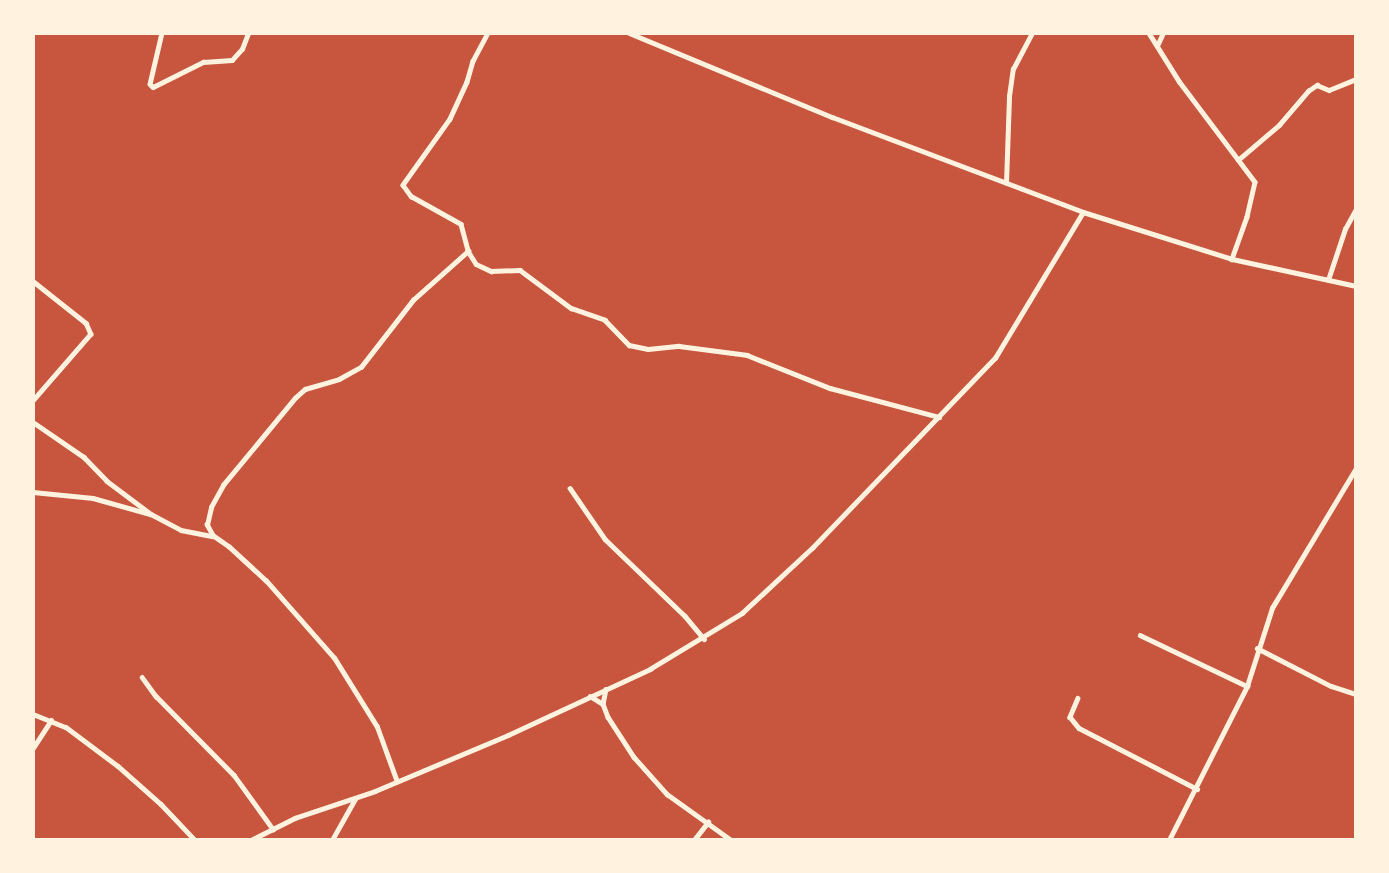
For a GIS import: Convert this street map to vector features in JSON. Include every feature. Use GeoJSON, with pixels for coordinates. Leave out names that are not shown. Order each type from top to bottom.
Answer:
{"type":"FeatureCollection","features":[{"type":"Feature","properties":{"kind":"street"},"geometry":{"type":"LineString","coordinates":[[162,33],[150,84],[153,87],[203,62],[232,60],[242,49],[248,33]]}},
{"type":"Feature","properties":{"kind":"street"},"geometry":{"type":"LineString","coordinates":[[488,33],[472,61],[463,92],[450,119],[403,185],[411,196],[461,224],[468,251],[482,268],[520,270],[571,308],[605,320],[629,345],[648,349],[679,346],[747,355],[831,388],[939,417]]}},
{"type":"Feature","properties":{"kind":"street"},"geometry":{"type":"LineString","coordinates":[[629,33],[832,117],[1083,212],[1232,259],[1356,286]]}},
{"type":"Feature","properties":{"kind":"street"},"geometry":{"type":"LineString","coordinates":[[1006,183],[1009,96],[1013,69],[1032,33]]}},
{"type":"Feature","properties":{"kind":"street"},"geometry":{"type":"LineString","coordinates":[[1149,33],[1179,81],[1255,182],[1247,217],[1232,259]]}},
{"type":"Feature","properties":{"kind":"street"},"geometry":{"type":"LineString","coordinates":[[1158,45],[1163,33]]}},
{"type":"Feature","properties":{"kind":"street"},"geometry":{"type":"LineString","coordinates":[[1238,160],[1279,125],[1290,108],[1308,91],[1317,85],[1329,90],[1356,79]]}},
{"type":"Feature","properties":{"kind":"street"},"geometry":{"type":"LineString","coordinates":[[1328,280],[1345,229],[1356,209]]}},
{"type":"Feature","properties":{"kind":"street"},"geometry":{"type":"LineString","coordinates":[[251,840],[508,735],[650,669],[704,639],[742,613],[812,548],[995,358],[1083,212]]}},
{"type":"Feature","properties":{"kind":"street"},"geometry":{"type":"LineString","coordinates":[[213,536],[207,525],[217,496],[267,428],[305,390],[339,379],[361,367],[413,300],[468,251]]}},
{"type":"Feature","properties":{"kind":"street"},"geometry":{"type":"LineString","coordinates":[[33,281],[86,323],[91,334],[33,401]]}},
{"type":"Feature","properties":{"kind":"street"},"geometry":{"type":"LineString","coordinates":[[33,422],[84,457],[107,481],[151,514],[181,530],[213,536],[266,581],[334,658],[377,727],[397,782]]}},
{"type":"Feature","properties":{"kind":"street"},"geometry":{"type":"LineString","coordinates":[[1169,840],[1247,687],[1272,608],[1356,468]]}},
{"type":"Feature","properties":{"kind":"street"},"geometry":{"type":"LineString","coordinates":[[570,488],[605,539],[685,616],[704,639]]}},
{"type":"Feature","properties":{"kind":"street"},"geometry":{"type":"LineString","coordinates":[[33,492],[93,498],[151,514]]}},
{"type":"Feature","properties":{"kind":"street"},"geometry":{"type":"LineString","coordinates":[[1140,635],[1247,687]]}},
{"type":"Feature","properties":{"kind":"street"},"geometry":{"type":"LineString","coordinates":[[1258,648],[1331,686],[1356,694]]}},
{"type":"Feature","properties":{"kind":"street"},"geometry":{"type":"LineString","coordinates":[[142,677],[156,696],[169,706],[234,775],[273,829]]}},
{"type":"Feature","properties":{"kind":"street"},"geometry":{"type":"LineString","coordinates":[[603,704],[607,688]]}},
{"type":"Feature","properties":{"kind":"street"},"geometry":{"type":"LineString","coordinates":[[590,695],[603,704],[623,743],[667,794],[731,840]]}},
{"type":"Feature","properties":{"kind":"street"},"geometry":{"type":"LineString","coordinates":[[1078,698],[1070,717],[1079,728],[1197,789]]}},
{"type":"Feature","properties":{"kind":"street"},"geometry":{"type":"LineString","coordinates":[[33,714],[66,727],[135,780],[195,840]]}},
{"type":"Feature","properties":{"kind":"street"},"geometry":{"type":"LineString","coordinates":[[33,748],[51,720]]}},
{"type":"Feature","properties":{"kind":"street"},"geometry":{"type":"LineString","coordinates":[[332,840],[356,798]]}},
{"type":"Feature","properties":{"kind":"street"},"geometry":{"type":"LineString","coordinates":[[694,840],[708,822]]}}]}
